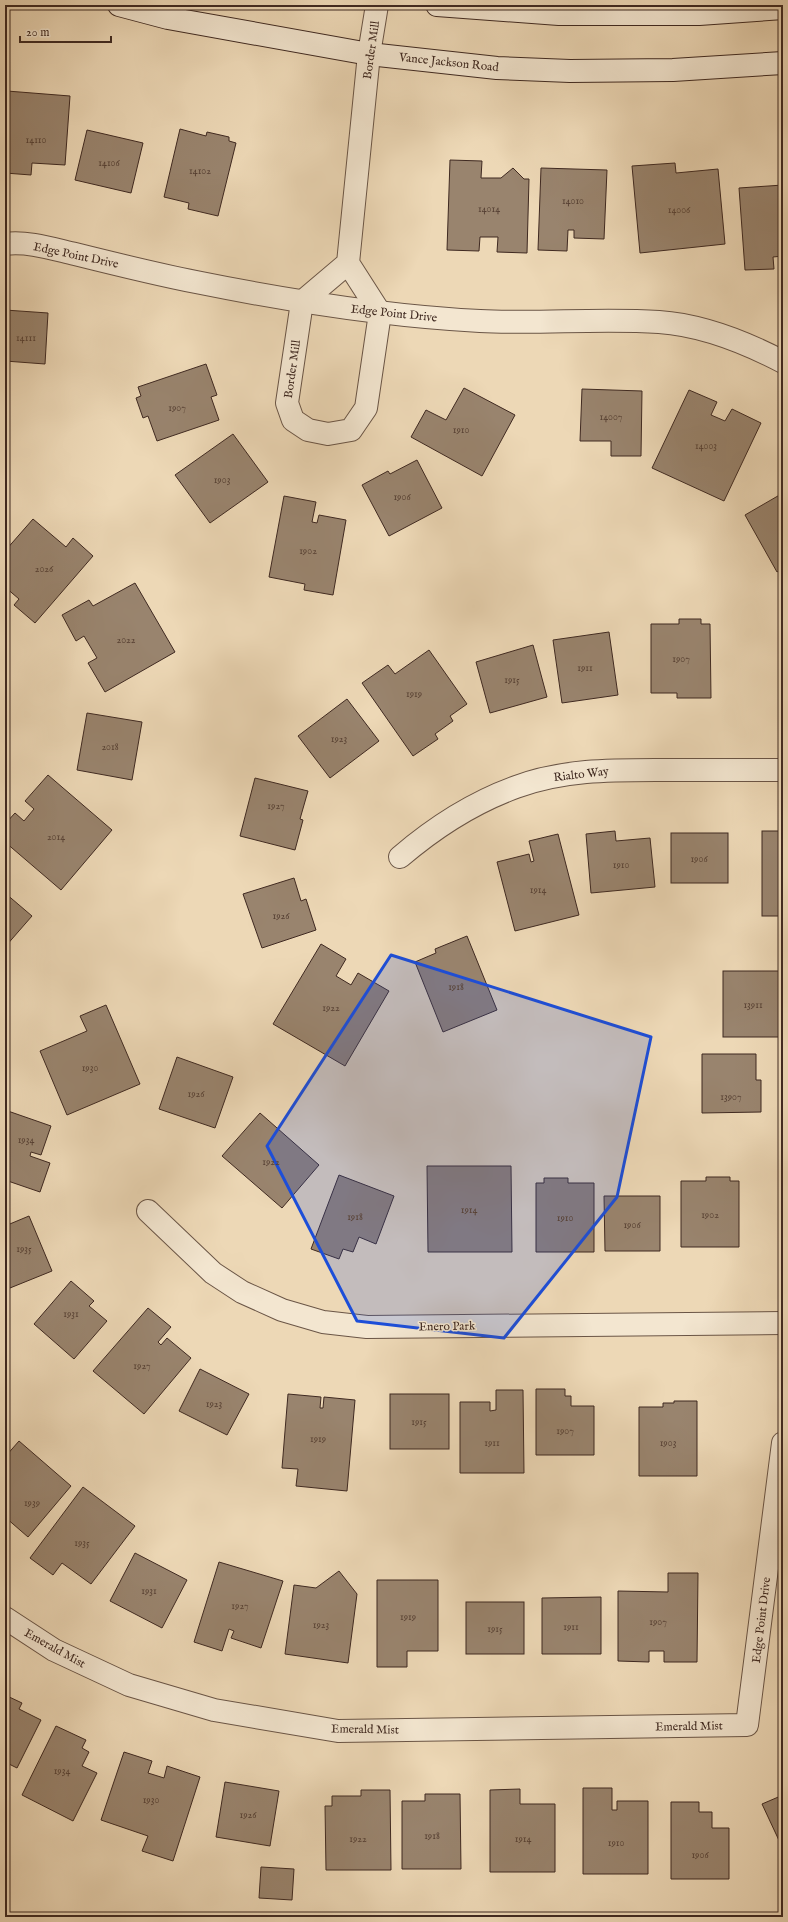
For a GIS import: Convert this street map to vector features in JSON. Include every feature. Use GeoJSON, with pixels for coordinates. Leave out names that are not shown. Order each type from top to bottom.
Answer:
{"type":"FeatureCollection","features":[{"type":"Feature","properties":{"kind":"street","name":"Vance Jackson Road"},"geometry":{"type":"LineString","coordinates":[[119,5],[168,18],[369,54],[497,68],[570,71],[673,70],[783,63]]}},
{"type":"Feature","properties":{"kind":"street","name":"Border Mill"},"geometry":{"type":"LineString","coordinates":[[348,263],[369,54],[377,5]]}},
{"type":"Feature","properties":{"kind":"street"},"geometry":{"type":"LineString","coordinates":[[437,5],[559,14],[699,14],[783,8]]}},
{"type":"Feature","properties":{"kind":"street","name":"Edge Point Drive"},"geometry":{"type":"LineString","coordinates":[[5,244],[16,242],[194,282],[302,302],[380,313],[480,321],[660,322],[692,327],[723,336],[754,348],[783,362]]}},
{"type":"Feature","properties":{"kind":"street"},"geometry":{"type":"LineString","coordinates":[[302,302],[348,263],[380,313]]}},
{"type":"Feature","properties":{"kind":"street","name":"Border Mill"},"geometry":{"type":"LineString","coordinates":[[302,302],[287,403],[293,420],[308,430],[328,434],[351,430],[366,408],[380,313]]}},
{"type":"Feature","properties":{"kind":"street","name":"Rialto Way"},"geometry":{"type":"LineString","coordinates":[[400,857],[428,833],[463,810],[516,787],[544,779],[597,770],[783,770]]}},
{"type":"Feature","properties":{"kind":"street","name":"Enero Park"},"geometry":{"type":"LineString","coordinates":[[148,1211],[213,1274],[242,1292],[282,1310],[323,1322],[367,1327],[783,1323]]}},
{"type":"Feature","properties":{"kind":"street","name":"Edge Point Drive"},"geometry":{"type":"LineString","coordinates":[[747,1725],[783,1443]]}},
{"type":"Feature","properties":{"kind":"street","name":"Emerald Mist"},"geometry":{"type":"LineString","coordinates":[[5,1618],[54,1650],[129,1686],[214,1710],[338,1731],[747,1725]]}},
{"type":"Feature","properties":{"kind":"highlighted area"},"geometry":{"type":"Polygon","coordinates":[[[391,955],[651,1037],[617,1197],[504,1338],[357,1321],[267,1146],[391,955]]]}},
{"type":"Feature","properties":{"kind":"building"},"geometry":{"type":"Polygon","coordinates":[[[7,91],[70,96],[65,165],[32,163],[31,175],[5,173],[5,116],[7,91]]]}},
{"type":"Feature","properties":{"kind":"building"},"geometry":{"type":"Polygon","coordinates":[[[180,129],[206,136],[207,132],[229,137],[229,141],[236,143],[218,216],[188,209],[189,203],[164,197],[180,129]]]}},
{"type":"Feature","properties":{"kind":"building"},"geometry":{"type":"Polygon","coordinates":[[[87,130],[143,143],[131,193],[75,180],[87,130]]]}},
{"type":"Feature","properties":{"kind":"building"},"geometry":{"type":"Polygon","coordinates":[[[450,160],[482,161],[481,178],[501,178],[513,168],[524,179],[529,179],[527,253],[497,252],[498,237],[480,237],[479,251],[447,250],[450,160]]]}},
{"type":"Feature","properties":{"kind":"building"},"geometry":{"type":"Polygon","coordinates":[[[675,163],[676,173],[718,169],[725,244],[640,253],[632,166],[675,163]]]}},
{"type":"Feature","properties":{"kind":"building"},"geometry":{"type":"Polygon","coordinates":[[[541,168],[607,170],[604,239],[574,238],[574,230],[568,230],[567,251],[538,250],[541,168]]]}},
{"type":"Feature","properties":{"kind":"building"},"geometry":{"type":"Polygon","coordinates":[[[783,185],[783,256],[773,257],[774,269],[745,270],[739,188],[783,185]]]}},
{"type":"Feature","properties":{"kind":"building"},"geometry":{"type":"Polygon","coordinates":[[[5,310],[48,313],[45,364],[5,361],[5,310]]]}},
{"type":"Feature","properties":{"kind":"building"},"geometry":{"type":"Polygon","coordinates":[[[206,364],[217,395],[211,397],[219,420],[157,441],[148,416],[143,418],[136,398],[141,396],[138,387],[206,364]]]}},
{"type":"Feature","properties":{"kind":"building"},"geometry":{"type":"Polygon","coordinates":[[[464,388],[515,415],[482,476],[411,437],[426,410],[446,420],[464,388]]]}},
{"type":"Feature","properties":{"kind":"building"},"geometry":{"type":"Polygon","coordinates":[[[582,389],[642,391],[641,456],[611,456],[611,441],[580,441],[582,389]]]}},
{"type":"Feature","properties":{"kind":"building"},"geometry":{"type":"Polygon","coordinates":[[[689,390],[717,402],[711,415],[725,421],[732,409],[761,423],[724,501],[652,468],[689,390]]]}},
{"type":"Feature","properties":{"kind":"building"},"geometry":{"type":"Polygon","coordinates":[[[233,434],[268,482],[210,523],[175,475],[233,434]]]}},
{"type":"Feature","properties":{"kind":"building"},"geometry":{"type":"Polygon","coordinates":[[[417,460],[442,508],[389,536],[362,485],[388,471],[390,474],[417,460]]]}},
{"type":"Feature","properties":{"kind":"building"},"geometry":{"type":"Polygon","coordinates":[[[783,493],[783,568],[777,572],[745,515],[783,493]]]}},
{"type":"Feature","properties":{"kind":"building"},"geometry":{"type":"Polygon","coordinates":[[[284,496],[316,502],[312,522],[317,523],[319,515],[346,520],[333,595],[304,590],[305,584],[269,577],[284,496]]]}},
{"type":"Feature","properties":{"kind":"building"},"geometry":{"type":"Polygon","coordinates":[[[33,519],[66,547],[73,538],[93,556],[35,623],[14,605],[19,599],[5,587],[5,551],[33,519]]]}},
{"type":"Feature","properties":{"kind":"building"},"geometry":{"type":"Polygon","coordinates":[[[135,583],[175,652],[105,692],[88,663],[97,658],[84,636],[76,641],[62,615],[89,600],[93,606],[135,583]]]}},
{"type":"Feature","properties":{"kind":"building"},"geometry":{"type":"Polygon","coordinates":[[[679,619],[701,619],[701,624],[710,624],[711,698],[677,698],[677,693],[651,693],[651,624],[679,624],[679,619]]]}},
{"type":"Feature","properties":{"kind":"building"},"geometry":{"type":"Polygon","coordinates":[[[609,632],[618,695],[562,703],[553,640],[609,632]]]}},
{"type":"Feature","properties":{"kind":"building"},"geometry":{"type":"Polygon","coordinates":[[[533,645],[547,697],[490,713],[476,662],[533,645]]]}},
{"type":"Feature","properties":{"kind":"building"},"geometry":{"type":"Polygon","coordinates":[[[429,650],[467,704],[450,716],[453,721],[435,734],[438,739],[413,756],[362,683],[388,665],[395,674],[429,650]]]}},
{"type":"Feature","properties":{"kind":"building"},"geometry":{"type":"Polygon","coordinates":[[[347,699],[379,741],[330,778],[298,736],[347,699]]]}},
{"type":"Feature","properties":{"kind":"building"},"geometry":{"type":"Polygon","coordinates":[[[87,713],[142,722],[132,780],[77,770],[87,713]]]}},
{"type":"Feature","properties":{"kind":"building"},"geometry":{"type":"Polygon","coordinates":[[[48,775],[112,830],[61,890],[5,842],[5,824],[15,813],[24,821],[34,809],[25,801],[48,775]]]}},
{"type":"Feature","properties":{"kind":"building"},"geometry":{"type":"Polygon","coordinates":[[[255,778],[308,791],[300,819],[303,820],[295,850],[240,836],[255,778]]]}},
{"type":"Feature","properties":{"kind":"building"},"geometry":{"type":"Polygon","coordinates":[[[615,831],[616,841],[650,838],[655,887],[591,893],[586,834],[615,831]]]}},
{"type":"Feature","properties":{"kind":"building"},"geometry":{"type":"Polygon","coordinates":[[[762,831],[783,831],[783,916],[762,916],[762,831]]]}},
{"type":"Feature","properties":{"kind":"building"},"geometry":{"type":"Polygon","coordinates":[[[671,833],[728,833],[728,883],[671,883],[671,833]]]}},
{"type":"Feature","properties":{"kind":"building"},"geometry":{"type":"Polygon","coordinates":[[[558,834],[579,915],[515,931],[497,862],[529,854],[531,862],[534,861],[529,841],[558,834]]]}},
{"type":"Feature","properties":{"kind":"building"},"geometry":{"type":"Polygon","coordinates":[[[294,878],[301,901],[306,899],[316,930],[262,948],[243,894],[294,878]]]}},
{"type":"Feature","properties":{"kind":"building"},"geometry":{"type":"Polygon","coordinates":[[[5,893],[32,916],[5,947],[5,893]]]}},
{"type":"Feature","properties":{"kind":"building"},"geometry":{"type":"Polygon","coordinates":[[[467,936],[497,1010],[443,1032],[415,962],[436,953],[435,949],[467,936]]]}},
{"type":"Feature","properties":{"kind":"building"},"geometry":{"type":"Polygon","coordinates":[[[321,944],[346,959],[336,976],[351,985],[358,973],[389,991],[345,1066],[273,1024],[321,944]]]}},
{"type":"Feature","properties":{"kind":"building"},"geometry":{"type":"Polygon","coordinates":[[[723,971],[783,971],[783,1037],[723,1037],[723,971]]]}},
{"type":"Feature","properties":{"kind":"building"},"geometry":{"type":"Polygon","coordinates":[[[106,1005],[140,1084],[67,1115],[40,1051],[87,1031],[80,1016],[106,1005]]]}},
{"type":"Feature","properties":{"kind":"building"},"geometry":{"type":"Polygon","coordinates":[[[702,1054],[756,1054],[756,1080],[761,1080],[761,1112],[702,1113],[702,1054]]]}},
{"type":"Feature","properties":{"kind":"building"},"geometry":{"type":"Polygon","coordinates":[[[177,1057],[233,1077],[215,1128],[159,1109],[177,1057]]]}},
{"type":"Feature","properties":{"kind":"building"},"geometry":{"type":"Polygon","coordinates":[[[5,1110],[51,1126],[41,1155],[31,1152],[30,1156],[50,1163],[40,1192],[5,1180],[5,1110]]]}},
{"type":"Feature","properties":{"kind":"building"},"geometry":{"type":"Polygon","coordinates":[[[260,1113],[319,1165],[282,1208],[222,1156],[260,1113]]]}},
{"type":"Feature","properties":{"kind":"building"},"geometry":{"type":"Polygon","coordinates":[[[427,1166],[511,1166],[512,1252],[428,1252],[427,1166]]]}},
{"type":"Feature","properties":{"kind":"building"},"geometry":{"type":"Polygon","coordinates":[[[339,1175],[394,1196],[376,1244],[359,1237],[353,1252],[343,1249],[339,1259],[311,1249],[339,1175]]]}},
{"type":"Feature","properties":{"kind":"building"},"geometry":{"type":"Polygon","coordinates":[[[706,1177],[730,1177],[730,1181],[739,1181],[739,1247],[681,1247],[681,1181],[706,1181],[706,1177]]]}},
{"type":"Feature","properties":{"kind":"building"},"geometry":{"type":"Polygon","coordinates":[[[544,1178],[568,1178],[568,1183],[594,1183],[594,1252],[536,1252],[536,1183],[544,1183],[544,1178]]]}},
{"type":"Feature","properties":{"kind":"building"},"geometry":{"type":"Polygon","coordinates":[[[604,1196],[660,1196],[660,1251],[605,1251],[604,1196]]]}},
{"type":"Feature","properties":{"kind":"building"},"geometry":{"type":"Polygon","coordinates":[[[29,1216],[52,1271],[5,1290],[5,1226],[29,1216]]]}},
{"type":"Feature","properties":{"kind":"building"},"geometry":{"type":"Polygon","coordinates":[[[71,1281],[94,1301],[89,1306],[107,1321],[74,1359],[34,1324],[71,1281]]]}},
{"type":"Feature","properties":{"kind":"building"},"geometry":{"type":"Polygon","coordinates":[[[148,1308],[171,1327],[158,1342],[161,1345],[167,1338],[191,1358],[144,1414],[93,1371],[148,1308]]]}},
{"type":"Feature","properties":{"kind":"building"},"geometry":{"type":"Polygon","coordinates":[[[200,1369],[249,1394],[227,1435],[179,1411],[200,1369]]]}},
{"type":"Feature","properties":{"kind":"building"},"geometry":{"type":"Polygon","coordinates":[[[536,1389],[565,1389],[565,1396],[571,1396],[571,1406],[594,1406],[594,1455],[536,1455],[536,1389]]]}},
{"type":"Feature","properties":{"kind":"building"},"geometry":{"type":"Polygon","coordinates":[[[496,1390],[523,1390],[524,1473],[460,1473],[460,1402],[490,1402],[490,1411],[496,1410],[496,1390]]]}},
{"type":"Feature","properties":{"kind":"building"},"geometry":{"type":"Polygon","coordinates":[[[288,1394],[321,1397],[320,1408],[323,1408],[324,1397],[355,1400],[347,1491],[296,1486],[298,1469],[282,1468],[288,1394]]]}},
{"type":"Feature","properties":{"kind":"building"},"geometry":{"type":"Polygon","coordinates":[[[390,1394],[449,1394],[449,1449],[390,1449],[390,1394]]]}},
{"type":"Feature","properties":{"kind":"building"},"geometry":{"type":"Polygon","coordinates":[[[674,1401],[697,1401],[697,1476],[639,1476],[639,1407],[663,1407],[663,1403],[674,1403],[674,1401]]]}},
{"type":"Feature","properties":{"kind":"building"},"geometry":{"type":"Polygon","coordinates":[[[19,1441],[71,1486],[28,1537],[5,1517],[5,1457],[19,1441]]]}},
{"type":"Feature","properties":{"kind":"building"},"geometry":{"type":"Polygon","coordinates":[[[83,1487],[135,1526],[91,1584],[62,1563],[53,1575],[30,1558],[83,1487]]]}},
{"type":"Feature","properties":{"kind":"building"},"geometry":{"type":"Polygon","coordinates":[[[135,1553],[187,1580],[162,1628],[110,1601],[135,1553]]]}},
{"type":"Feature","properties":{"kind":"building"},"geometry":{"type":"Polygon","coordinates":[[[219,1562],[283,1581],[261,1648],[231,1638],[234,1631],[229,1629],[222,1651],[194,1642],[219,1562]]]}},
{"type":"Feature","properties":{"kind":"building"},"geometry":{"type":"Polygon","coordinates":[[[339,1571],[357,1594],[348,1663],[285,1654],[294,1585],[316,1588],[339,1571]]]}},
{"type":"Feature","properties":{"kind":"building"},"geometry":{"type":"Polygon","coordinates":[[[668,1573],[698,1573],[697,1662],[664,1662],[664,1651],[649,1651],[649,1662],[618,1661],[618,1591],[668,1592],[668,1573]]]}},
{"type":"Feature","properties":{"kind":"building"},"geometry":{"type":"Polygon","coordinates":[[[377,1580],[438,1580],[438,1651],[407,1651],[407,1667],[377,1667],[377,1580]]]}},
{"type":"Feature","properties":{"kind":"building"},"geometry":{"type":"Polygon","coordinates":[[[601,1597],[601,1654],[542,1654],[542,1598],[601,1597]]]}},
{"type":"Feature","properties":{"kind":"building"},"geometry":{"type":"Polygon","coordinates":[[[466,1602],[524,1602],[524,1654],[466,1654],[466,1602]]]}},
{"type":"Feature","properties":{"kind":"building"},"geometry":{"type":"Polygon","coordinates":[[[5,1695],[22,1703],[19,1709],[41,1720],[17,1768],[5,1762],[5,1695]]]}},
{"type":"Feature","properties":{"kind":"building"},"geometry":{"type":"Polygon","coordinates":[[[56,1726],[86,1740],[82,1748],[89,1752],[82,1766],[97,1773],[73,1821],[22,1795],[56,1726]]]}},
{"type":"Feature","properties":{"kind":"building"},"geometry":{"type":"Polygon","coordinates":[[[124,1752],[152,1761],[148,1773],[164,1778],[167,1766],[200,1777],[173,1861],[142,1851],[148,1836],[101,1820],[124,1752]]]}},
{"type":"Feature","properties":{"kind":"building"},"geometry":{"type":"Polygon","coordinates":[[[225,1782],[279,1791],[270,1846],[216,1837],[225,1782]]]}},
{"type":"Feature","properties":{"kind":"building"},"geometry":{"type":"Polygon","coordinates":[[[583,1788],[612,1788],[612,1810],[617,1810],[617,1801],[648,1801],[648,1874],[583,1874],[583,1788]]]}},
{"type":"Feature","properties":{"kind":"building"},"geometry":{"type":"Polygon","coordinates":[[[520,1789],[520,1804],[555,1804],[555,1872],[490,1872],[490,1790],[520,1789]]]}},
{"type":"Feature","properties":{"kind":"building"},"geometry":{"type":"Polygon","coordinates":[[[361,1790],[390,1790],[391,1870],[326,1870],[325,1806],[332,1806],[332,1796],[361,1796],[361,1790]]]}},
{"type":"Feature","properties":{"kind":"building"},"geometry":{"type":"Polygon","coordinates":[[[425,1794],[460,1794],[461,1869],[402,1869],[402,1801],[425,1801],[425,1794]]]}},
{"type":"Feature","properties":{"kind":"building"},"geometry":{"type":"Polygon","coordinates":[[[783,1795],[783,1849],[762,1804],[783,1795]]]}},
{"type":"Feature","properties":{"kind":"building"},"geometry":{"type":"Polygon","coordinates":[[[671,1802],[699,1802],[699,1812],[712,1812],[712,1828],[729,1828],[729,1879],[671,1879],[671,1802]]]}},
{"type":"Feature","properties":{"kind":"building"},"geometry":{"type":"Polygon","coordinates":[[[261,1867],[294,1869],[292,1900],[259,1898],[261,1867]]]}}]}
